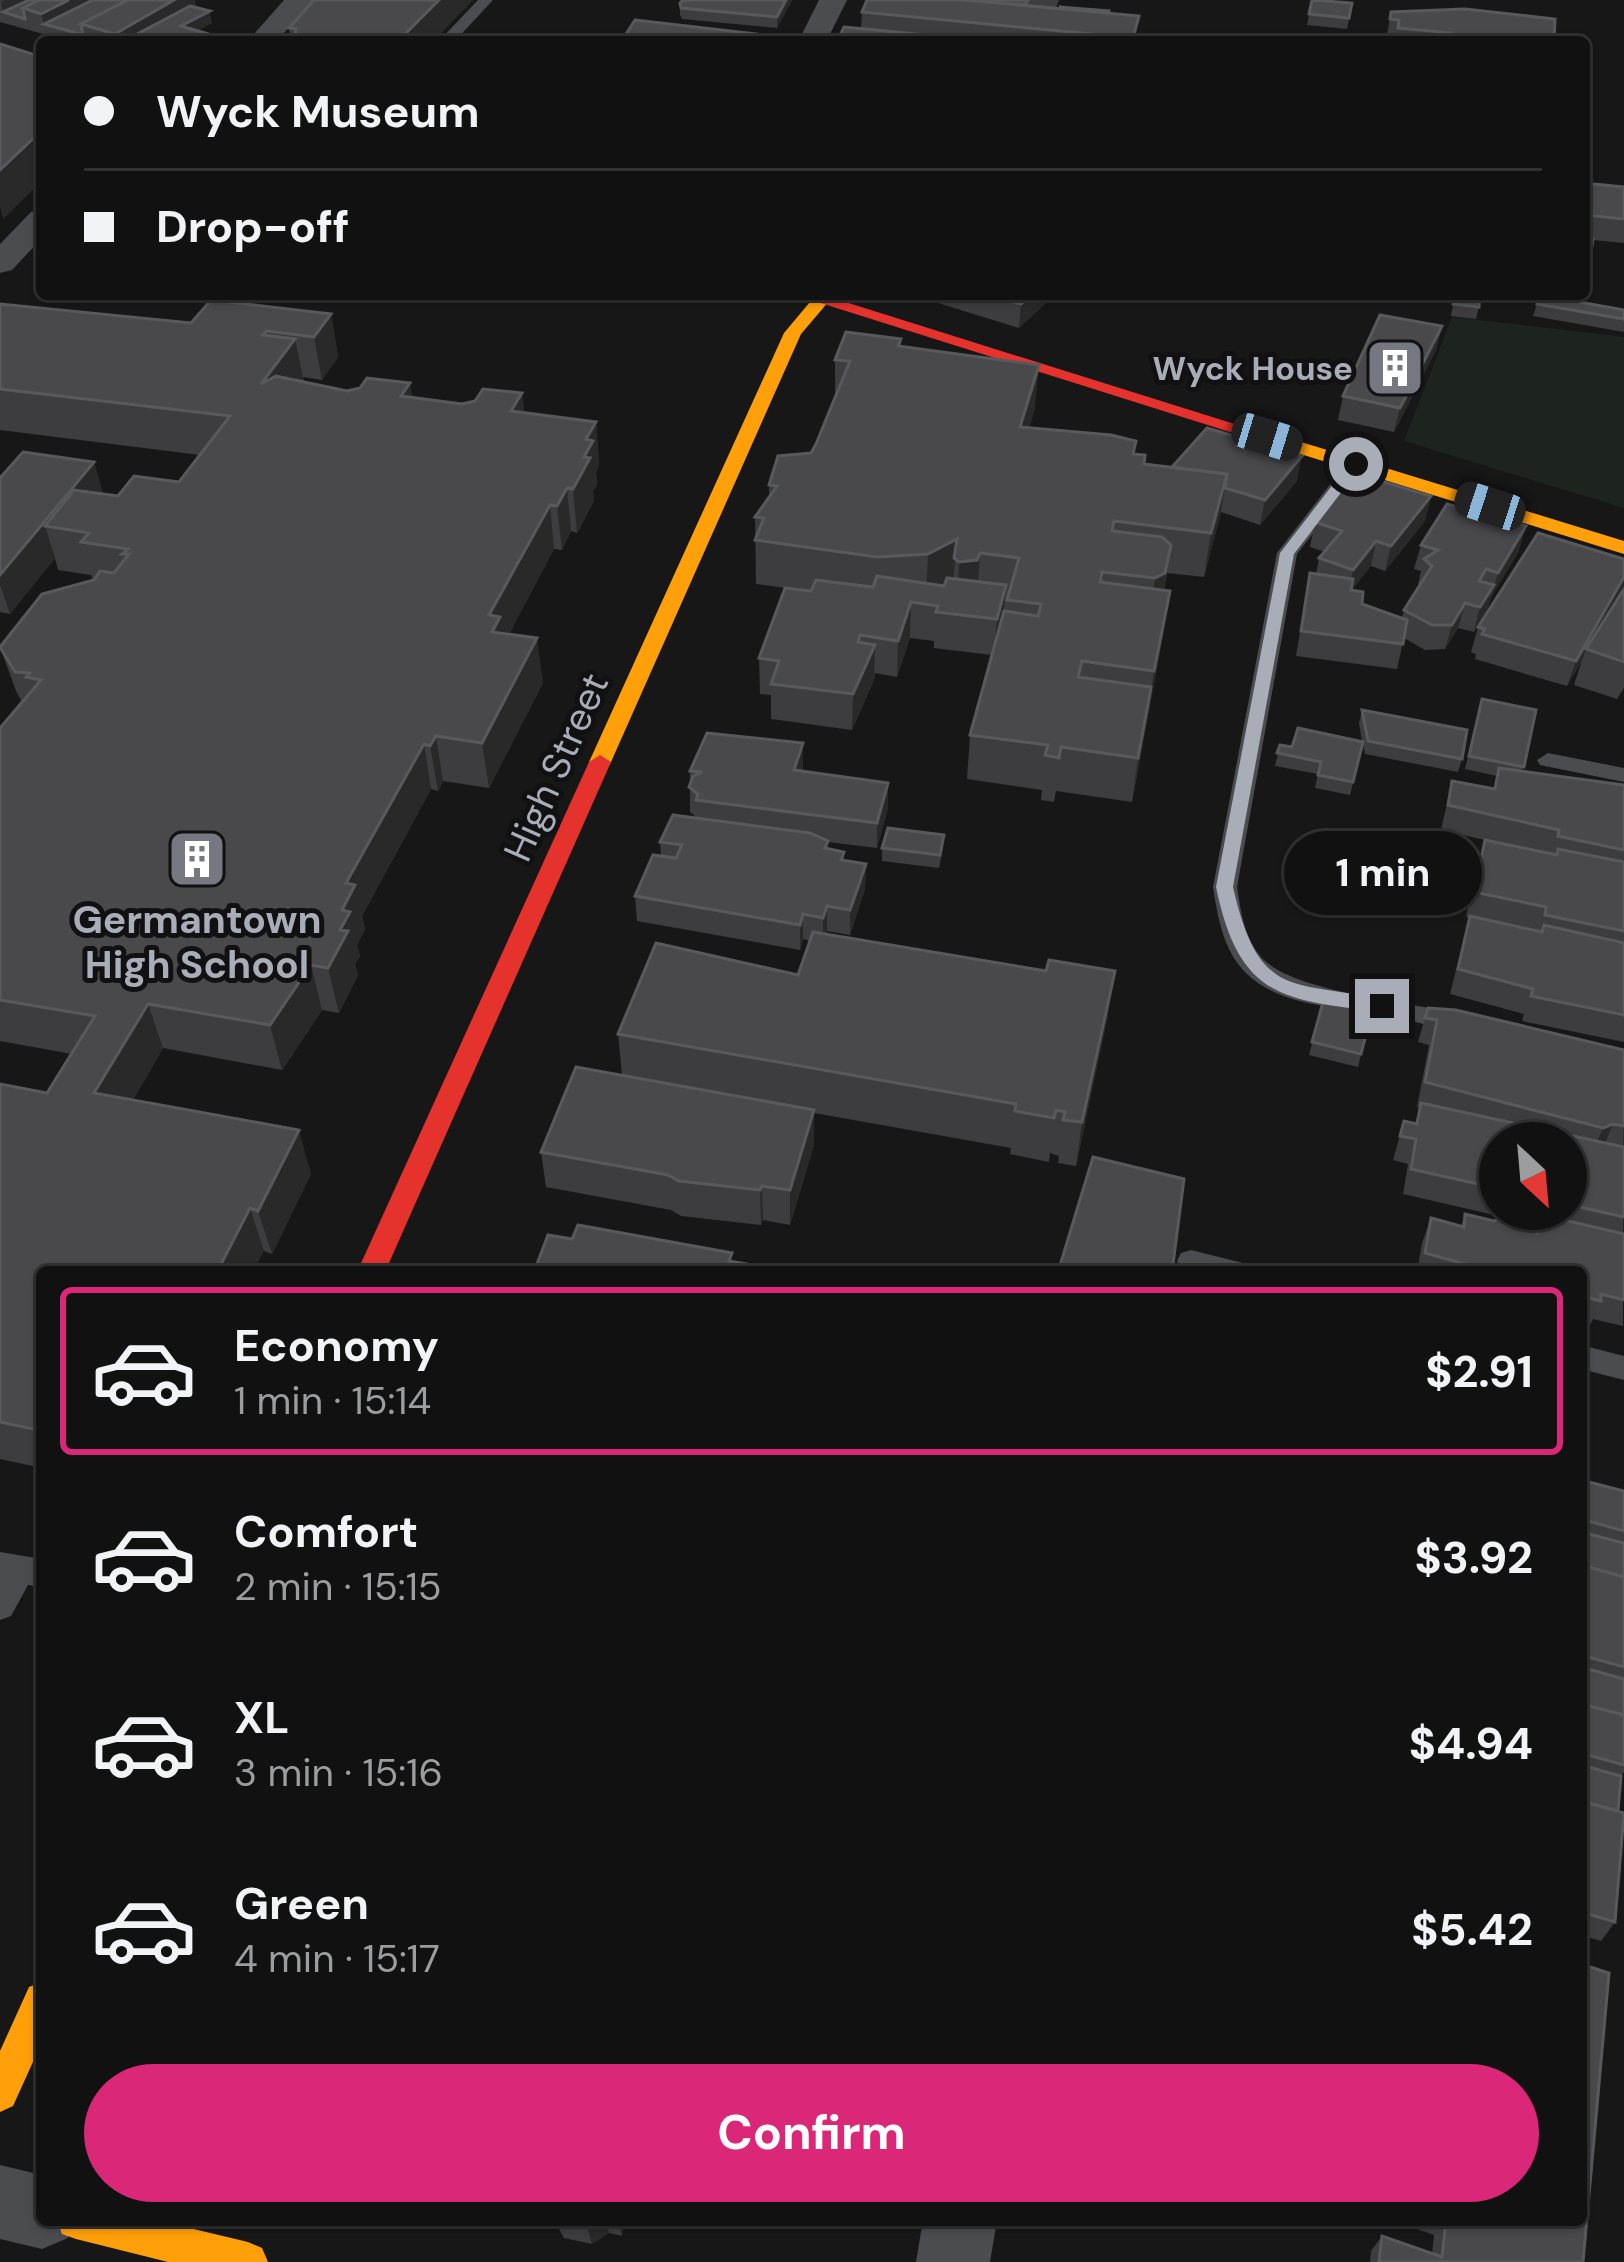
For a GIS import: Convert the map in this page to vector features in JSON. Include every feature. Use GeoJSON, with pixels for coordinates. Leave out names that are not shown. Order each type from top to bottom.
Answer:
{"type":"FeatureCollection","features":[{"type":"Feature","properties":{"kind":"street"},"geometry":{"type":"LineString","coordinates":[[266,36],[299,0]]}},
{"type":"Feature","properties":{"kind":"street"},"geometry":{"type":"LineString","coordinates":[[815,36],[833,0]]}},
{"type":"Feature","properties":{"kind":"street"},"geometry":{"type":"LineString","coordinates":[[0,263],[36,225]]}},
{"type":"Feature","properties":{"kind":"street","name":"High Street"},"geometry":{"type":"LineString","coordinates":[[374,1266],[810,300]]}},
{"type":"Feature","properties":{"kind":"street"},"geometry":{"type":"LineString","coordinates":[[821,300],[1624,548]]}},
{"type":"Feature","properties":{"kind":"street"},"geometry":{"type":"LineString","coordinates":[[0,2092],[36,2013]]}},
{"type":"Feature","properties":{"kind":"street"},"geometry":{"type":"LineString","coordinates":[[0,2202],[36,2211]]}},
{"type":"Feature","properties":{"kind":"street"},"geometry":{"type":"LineString","coordinates":[[101,2226],[248,2262]]}},
{"type":"Feature","properties":{"kind":"street"},"geometry":{"type":"LineString","coordinates":[[953,2262],[959,2226]]}},
{"type":"Feature","properties":{"kind":"lane"},"geometry":{"type":"LineString","coordinates":[[452,36],[486,0]]}},
{"type":"Feature","properties":{"kind":"lane"},"geometry":{"type":"LineString","coordinates":[[1356,464],[1287,553],[1225,887],[1226,910],[1254,963],[1273,983],[1297,995],[1382,1006],[1492,1031]]}},
{"type":"Feature","properties":{"kind":"lane"},"geometry":{"type":"LineString","coordinates":[[1548,760],[1624,775]]}},
{"type":"Feature","properties":{"kind":"lane"},"geometry":{"type":"LineString","coordinates":[[1191,1261],[1212,1266]]}},
{"type":"Feature","properties":{"kind":"lane"},"geometry":{"type":"LineString","coordinates":[[1587,1359],[1624,1368]]}},
{"type":"Feature","properties":{"kind":"lane"},"geometry":{"type":"LineString","coordinates":[[0,1606],[21,1570]]}},
{"type":"Feature","properties":{"kind":"shaded area"},"geometry":{"type":"Polygon","coordinates":[[[1452,317],[1624,337],[1624,508],[1404,441],[1452,317]]]}},
{"type":"Feature","properties":{"kind":"building"},"geometry":{"type":"Polygon","coordinates":[[[40,0],[23,8],[25,19],[3,12],[40,0]]]}},
{"type":"Feature","properties":{"kind":"building"},"geometry":{"type":"Polygon","coordinates":[[[40,0],[69,0],[41,14],[23,8],[40,0]]]}},
{"type":"Feature","properties":{"kind":"building"},"geometry":{"type":"Polygon","coordinates":[[[93,0],[128,0],[81,24],[83,35],[44,24],[93,0]]]}},
{"type":"Feature","properties":{"kind":"building"},"geometry":{"type":"Polygon","coordinates":[[[128,0],[174,0],[115,34],[81,24],[128,0]]]}},
{"type":"Feature","properties":{"kind":"building"},"geometry":{"type":"Polygon","coordinates":[[[314,0],[439,0],[403,36],[295,36],[296,29],[289,28],[314,0]]]}},
{"type":"Feature","properties":{"kind":"building"},"geometry":{"type":"Polygon","coordinates":[[[683,0],[786,0],[777,17],[681,8],[683,0]]]}},
{"type":"Feature","properties":{"kind":"building"},"geometry":{"type":"Polygon","coordinates":[[[867,0],[966,0],[1139,16],[1134,36],[1112,36],[862,12],[867,0]]]}},
{"type":"Feature","properties":{"kind":"building"},"geometry":{"type":"Polygon","coordinates":[[[966,0],[1028,0],[1025,5],[966,0]]]}},
{"type":"Feature","properties":{"kind":"building"},"geometry":{"type":"Polygon","coordinates":[[[1312,0],[1352,3],[1349,18],[1309,14],[1312,0]]]}},
{"type":"Feature","properties":{"kind":"building"},"geometry":{"type":"Polygon","coordinates":[[[190,6],[210,11],[181,26],[215,36],[133,36],[190,6]]]}},
{"type":"Feature","properties":{"kind":"building"},"geometry":{"type":"Polygon","coordinates":[[[1465,9],[1555,19],[1554,36],[1452,36],[1398,28],[1399,20],[1390,19],[1391,12],[1465,9]]]}},
{"type":"Feature","properties":{"kind":"building"},"geometry":{"type":"Polygon","coordinates":[[[635,20],[757,36],[625,36],[635,20]]]}},
{"type":"Feature","properties":{"kind":"building"},"geometry":{"type":"Polygon","coordinates":[[[844,27],[937,36],[840,36],[844,27]]]}},
{"type":"Feature","properties":{"kind":"building"},"geometry":{"type":"Polygon","coordinates":[[[0,44],[36,55],[36,136],[0,170],[0,44]]]}},
{"type":"Feature","properties":{"kind":"building"},"geometry":{"type":"Polygon","coordinates":[[[1590,184],[1624,187],[1624,219],[1590,216],[1590,184]]]}},
{"type":"Feature","properties":{"kind":"building","name":"Germantown High School"},"geometry":{"type":"Polygon","coordinates":[[[211,300],[331,314],[314,337],[267,331],[263,335],[295,339],[261,384],[276,376],[347,391],[360,388],[367,378],[410,383],[401,396],[462,404],[475,401],[483,389],[522,393],[511,411],[596,422],[586,439],[593,441],[584,457],[590,458],[573,489],[567,488],[557,506],[550,505],[489,615],[500,617],[492,632],[537,638],[482,743],[436,736],[430,746],[424,744],[346,883],[355,885],[342,910],[350,912],[340,930],[348,931],[328,968],[311,965],[270,1025],[148,1004],[94,1093],[299,1130],[258,1211],[250,1208],[220,1266],[36,1266],[36,1430],[0,1422],[0,1084],[47,1093],[95,1016],[0,1000],[0,728],[41,680],[15,672],[0,647],[42,594],[94,580],[100,571],[114,573],[129,554],[122,554],[128,549],[81,542],[89,533],[45,526],[74,490],[118,496],[134,476],[179,482],[230,416],[0,389],[0,304],[191,323],[211,300]]]}},
{"type":"Feature","properties":{"kind":"building"},"geometry":{"type":"Polygon","coordinates":[[[1454,300],[1480,300],[1479,307],[1453,304],[1454,300]]]}},
{"type":"Feature","properties":{"kind":"building"},"geometry":{"type":"Polygon","coordinates":[[[1538,300],[1568,300],[1624,310],[1624,319],[1537,304],[1538,300]]]}},
{"type":"Feature","properties":{"kind":"building","name":"Wyck House"},"geometry":{"type":"Polygon","coordinates":[[[1380,315],[1442,326],[1400,408],[1343,396],[1380,315]]]}},
{"type":"Feature","properties":{"kind":"building"},"geometry":{"type":"Polygon","coordinates":[[[846,332],[901,339],[898,346],[1039,365],[1020,427],[1111,435],[1136,441],[1133,454],[1145,455],[1144,464],[1227,474],[1211,533],[1114,521],[1112,531],[1162,537],[1171,545],[1165,573],[1155,578],[1102,572],[1100,582],[1170,591],[1154,671],[1082,661],[1078,677],[1151,687],[1138,758],[1061,747],[1059,758],[1045,755],[1048,745],[970,735],[1004,611],[1038,616],[1041,604],[1007,600],[1019,558],[980,553],[977,560],[959,562],[954,558],[957,539],[928,554],[877,557],[755,540],[764,518],[755,517],[777,486],[769,485],[778,456],[811,453],[816,444],[850,361],[835,360],[846,332]]]}},
{"type":"Feature","properties":{"kind":"building"},"geometry":{"type":"Polygon","coordinates":[[[1207,428],[1302,456],[1265,500],[1225,488],[1227,474],[1172,467],[1207,428]]]}},
{"type":"Feature","properties":{"kind":"building"},"geometry":{"type":"Polygon","coordinates":[[[23,452],[94,462],[0,575],[0,478],[23,452]]]}},
{"type":"Feature","properties":{"kind":"building"},"geometry":{"type":"Polygon","coordinates":[[[1355,473],[1431,496],[1391,546],[1376,541],[1353,570],[1319,558],[1342,531],[1315,522],[1328,507],[1323,501],[1355,473]]]}},
{"type":"Feature","properties":{"kind":"building"},"geometry":{"type":"Polygon","coordinates":[[[1447,504],[1526,526],[1498,573],[1486,569],[1479,581],[1494,585],[1480,607],[1465,603],[1452,625],[1432,625],[1404,610],[1432,566],[1424,559],[1438,550],[1421,545],[1447,504]]]}},
{"type":"Feature","properties":{"kind":"building"},"geometry":{"type":"Polygon","coordinates":[[[1538,533],[1624,559],[1624,577],[1576,661],[1482,634],[1485,629],[1478,627],[1538,533]]]}},
{"type":"Feature","properties":{"kind":"building"},"geometry":{"type":"Polygon","coordinates":[[[1310,573],[1353,579],[1351,590],[1363,592],[1362,604],[1407,620],[1403,644],[1301,631],[1310,573]]]}},
{"type":"Feature","properties":{"kind":"building"},"geometry":{"type":"Polygon","coordinates":[[[877,576],[944,586],[947,578],[1006,585],[997,619],[936,612],[938,606],[911,602],[898,641],[860,635],[858,642],[875,645],[853,694],[771,684],[779,661],[759,658],[785,588],[811,591],[816,580],[873,587],[877,576]]]}},
{"type":"Feature","properties":{"kind":"building"},"geometry":{"type":"Polygon","coordinates":[[[1624,589],[1624,662],[1586,649],[1624,589]]]}},
{"type":"Feature","properties":{"kind":"building"},"geometry":{"type":"Polygon","coordinates":[[[1482,699],[1536,710],[1524,767],[1469,756],[1482,699]]]}},
{"type":"Feature","properties":{"kind":"building"},"geometry":{"type":"Polygon","coordinates":[[[1362,710],[1467,730],[1462,759],[1368,741],[1362,710]]]}},
{"type":"Feature","properties":{"kind":"building"},"geometry":{"type":"Polygon","coordinates":[[[1298,728],[1363,742],[1353,782],[1318,775],[1321,762],[1277,753],[1280,745],[1292,747],[1298,728]]]}},
{"type":"Feature","properties":{"kind":"building"},"geometry":{"type":"Polygon","coordinates":[[[707,733],[803,743],[794,770],[888,783],[877,823],[696,800],[698,794],[689,787],[693,776],[702,772],[690,771],[707,733]]]}},
{"type":"Feature","properties":{"kind":"building"},"geometry":{"type":"Polygon","coordinates":[[[1499,768],[1624,785],[1624,850],[1448,805],[1452,781],[1495,789],[1499,768]]]}},
{"type":"Feature","properties":{"kind":"building"},"geometry":{"type":"Polygon","coordinates":[[[673,815],[810,833],[828,841],[825,848],[844,852],[841,860],[866,864],[850,910],[827,906],[823,918],[803,914],[800,925],[635,896],[653,855],[676,858],[682,845],[660,842],[673,815]]]}},
{"type":"Feature","properties":{"kind":"building"},"geometry":{"type":"Polygon","coordinates":[[[888,828],[944,835],[940,855],[882,848],[888,828]]]}},
{"type":"Feature","properties":{"kind":"building"},"geometry":{"type":"Polygon","coordinates":[[[1485,840],[1624,862],[1624,931],[1545,915],[1546,907],[1474,892],[1485,840]]]}},
{"type":"Feature","properties":{"kind":"building"},"geometry":{"type":"Polygon","coordinates":[[[1470,916],[1542,932],[1544,925],[1624,943],[1624,1015],[1531,996],[1533,989],[1458,969],[1470,916]]]}},
{"type":"Feature","properties":{"kind":"building"},"geometry":{"type":"Polygon","coordinates":[[[813,932],[1046,971],[1049,960],[1115,971],[1082,1122],[1063,1120],[1065,1112],[1056,1110],[1054,1118],[1015,1111],[1016,1104],[618,1034],[656,943],[798,975],[813,932]]]}},
{"type":"Feature","properties":{"kind":"building"},"geometry":{"type":"Polygon","coordinates":[[[1323,1002],[1373,1007],[1361,1054],[1312,1042],[1323,1002]]]}},
{"type":"Feature","properties":{"kind":"building"},"geometry":{"type":"Polygon","coordinates":[[[1428,1008],[1456,1010],[1624,1050],[1624,1126],[1603,1128],[1425,1082],[1437,1020],[1425,1018],[1428,1008]]]}},
{"type":"Feature","properties":{"kind":"building"},"geometry":{"type":"Polygon","coordinates":[[[576,1067],[814,1110],[790,1190],[679,1181],[668,1175],[541,1152],[576,1067]]]}},
{"type":"Feature","properties":{"kind":"building"},"geometry":{"type":"Polygon","coordinates":[[[1421,1103],[1509,1122],[1479,1122],[1479,1184],[1411,1169],[1416,1139],[1400,1136],[1404,1121],[1417,1124],[1421,1103]]]}},
{"type":"Feature","properties":{"kind":"building"},"geometry":{"type":"Polygon","coordinates":[[[1587,1139],[1624,1147],[1624,1217],[1587,1209],[1587,1139]]]}},
{"type":"Feature","properties":{"kind":"building"},"geometry":{"type":"Polygon","coordinates":[[[1093,1157],[1184,1179],[1173,1266],[1060,1266],[1093,1157]]]}},
{"type":"Feature","properties":{"kind":"building"},"geometry":{"type":"Polygon","coordinates":[[[1465,1214],[1479,1217],[1479,1230],[1537,1233],[1587,1230],[1587,1225],[1624,1234],[1624,1300],[1601,1294],[1601,1301],[1587,1298],[1587,1266],[1472,1266],[1425,1253],[1431,1218],[1464,1227],[1465,1214]]]}},
{"type":"Feature","properties":{"kind":"building"},"geometry":{"type":"Polygon","coordinates":[[[578,1225],[732,1253],[729,1261],[758,1266],[536,1266],[548,1235],[572,1239],[578,1225]]]}},
{"type":"Feature","properties":{"kind":"building"},"geometry":{"type":"Polygon","coordinates":[[[1587,1482],[1624,1491],[1624,1531],[1587,1521],[1587,1482]]]}},
{"type":"Feature","properties":{"kind":"building"},"geometry":{"type":"Polygon","coordinates":[[[1587,1534],[1624,1543],[1624,1577],[1587,1567],[1587,1534]]]}},
{"type":"Feature","properties":{"kind":"building"},"geometry":{"type":"Polygon","coordinates":[[[1587,1567],[1624,1577],[1624,1667],[1587,1657],[1587,1567]]]}},
{"type":"Feature","properties":{"kind":"building"},"geometry":{"type":"Polygon","coordinates":[[[1587,1669],[1624,1679],[1624,1715],[1587,1706],[1587,1669]]]}},
{"type":"Feature","properties":{"kind":"building"},"geometry":{"type":"Polygon","coordinates":[[[1587,1706],[1624,1715],[1624,1765],[1587,1755],[1587,1706]]]}},
{"type":"Feature","properties":{"kind":"building"},"geometry":{"type":"Polygon","coordinates":[[[1587,1767],[1621,1776],[1618,1811],[1587,1803],[1587,1767]]]}},
{"type":"Feature","properties":{"kind":"building"},"geometry":{"type":"Polygon","coordinates":[[[1587,1803],[1624,1813],[1615,1922],[1587,1914],[1587,1803]]]}},
{"type":"Feature","properties":{"kind":"building"},"geometry":{"type":"Polygon","coordinates":[[[1587,1966],[1609,1973],[1587,2218],[1587,1966]]]}},
{"type":"Feature","properties":{"kind":"building"},"geometry":{"type":"Polygon","coordinates":[[[1445,2226],[1586,2226],[1583,2262],[1379,2262],[1382,2236],[1442,2257],[1445,2226]]]}},
{"type":"Feature","properties":{"kind":"traffic: slow"},"geometry":{"type":"LineString","coordinates":[[600,762],[793,333],[821,300]]}},
{"type":"Feature","properties":{"kind":"traffic: slow"},"geometry":{"type":"LineString","coordinates":[[1288,444],[1624,548]]}},
{"type":"Feature","properties":{"kind":"traffic: slow"},"geometry":{"type":"LineString","coordinates":[[0,2093],[36,2013]]}},
{"type":"Feature","properties":{"kind":"traffic: slow"},"geometry":{"type":"LineString","coordinates":[[101,2226],[248,2262]]}},
{"type":"Feature","properties":{"kind":"traffic: jam"},"geometry":{"type":"LineString","coordinates":[[820,300],[1288,444]]}},
{"type":"Feature","properties":{"kind":"traffic: jam"},"geometry":{"type":"LineString","coordinates":[[374,1266],[600,762]]}},
{"type":"Feature","properties":{"kind":"place","name":"Wyck House"},"geometry":{"type":"Point","coordinates":[1395,368]}},
{"type":"Feature","properties":{"kind":"place","name":"Germantown High School"},"geometry":{"type":"Point","coordinates":[197,859]}},
{"type":"Feature","properties":{"kind":"route"},"geometry":{"type":"LineString","coordinates":[[1356,464],[1287,553],[1225,887],[1226,910],[1234,933],[1273,983],[1297,995],[1382,1006]]}}]}
